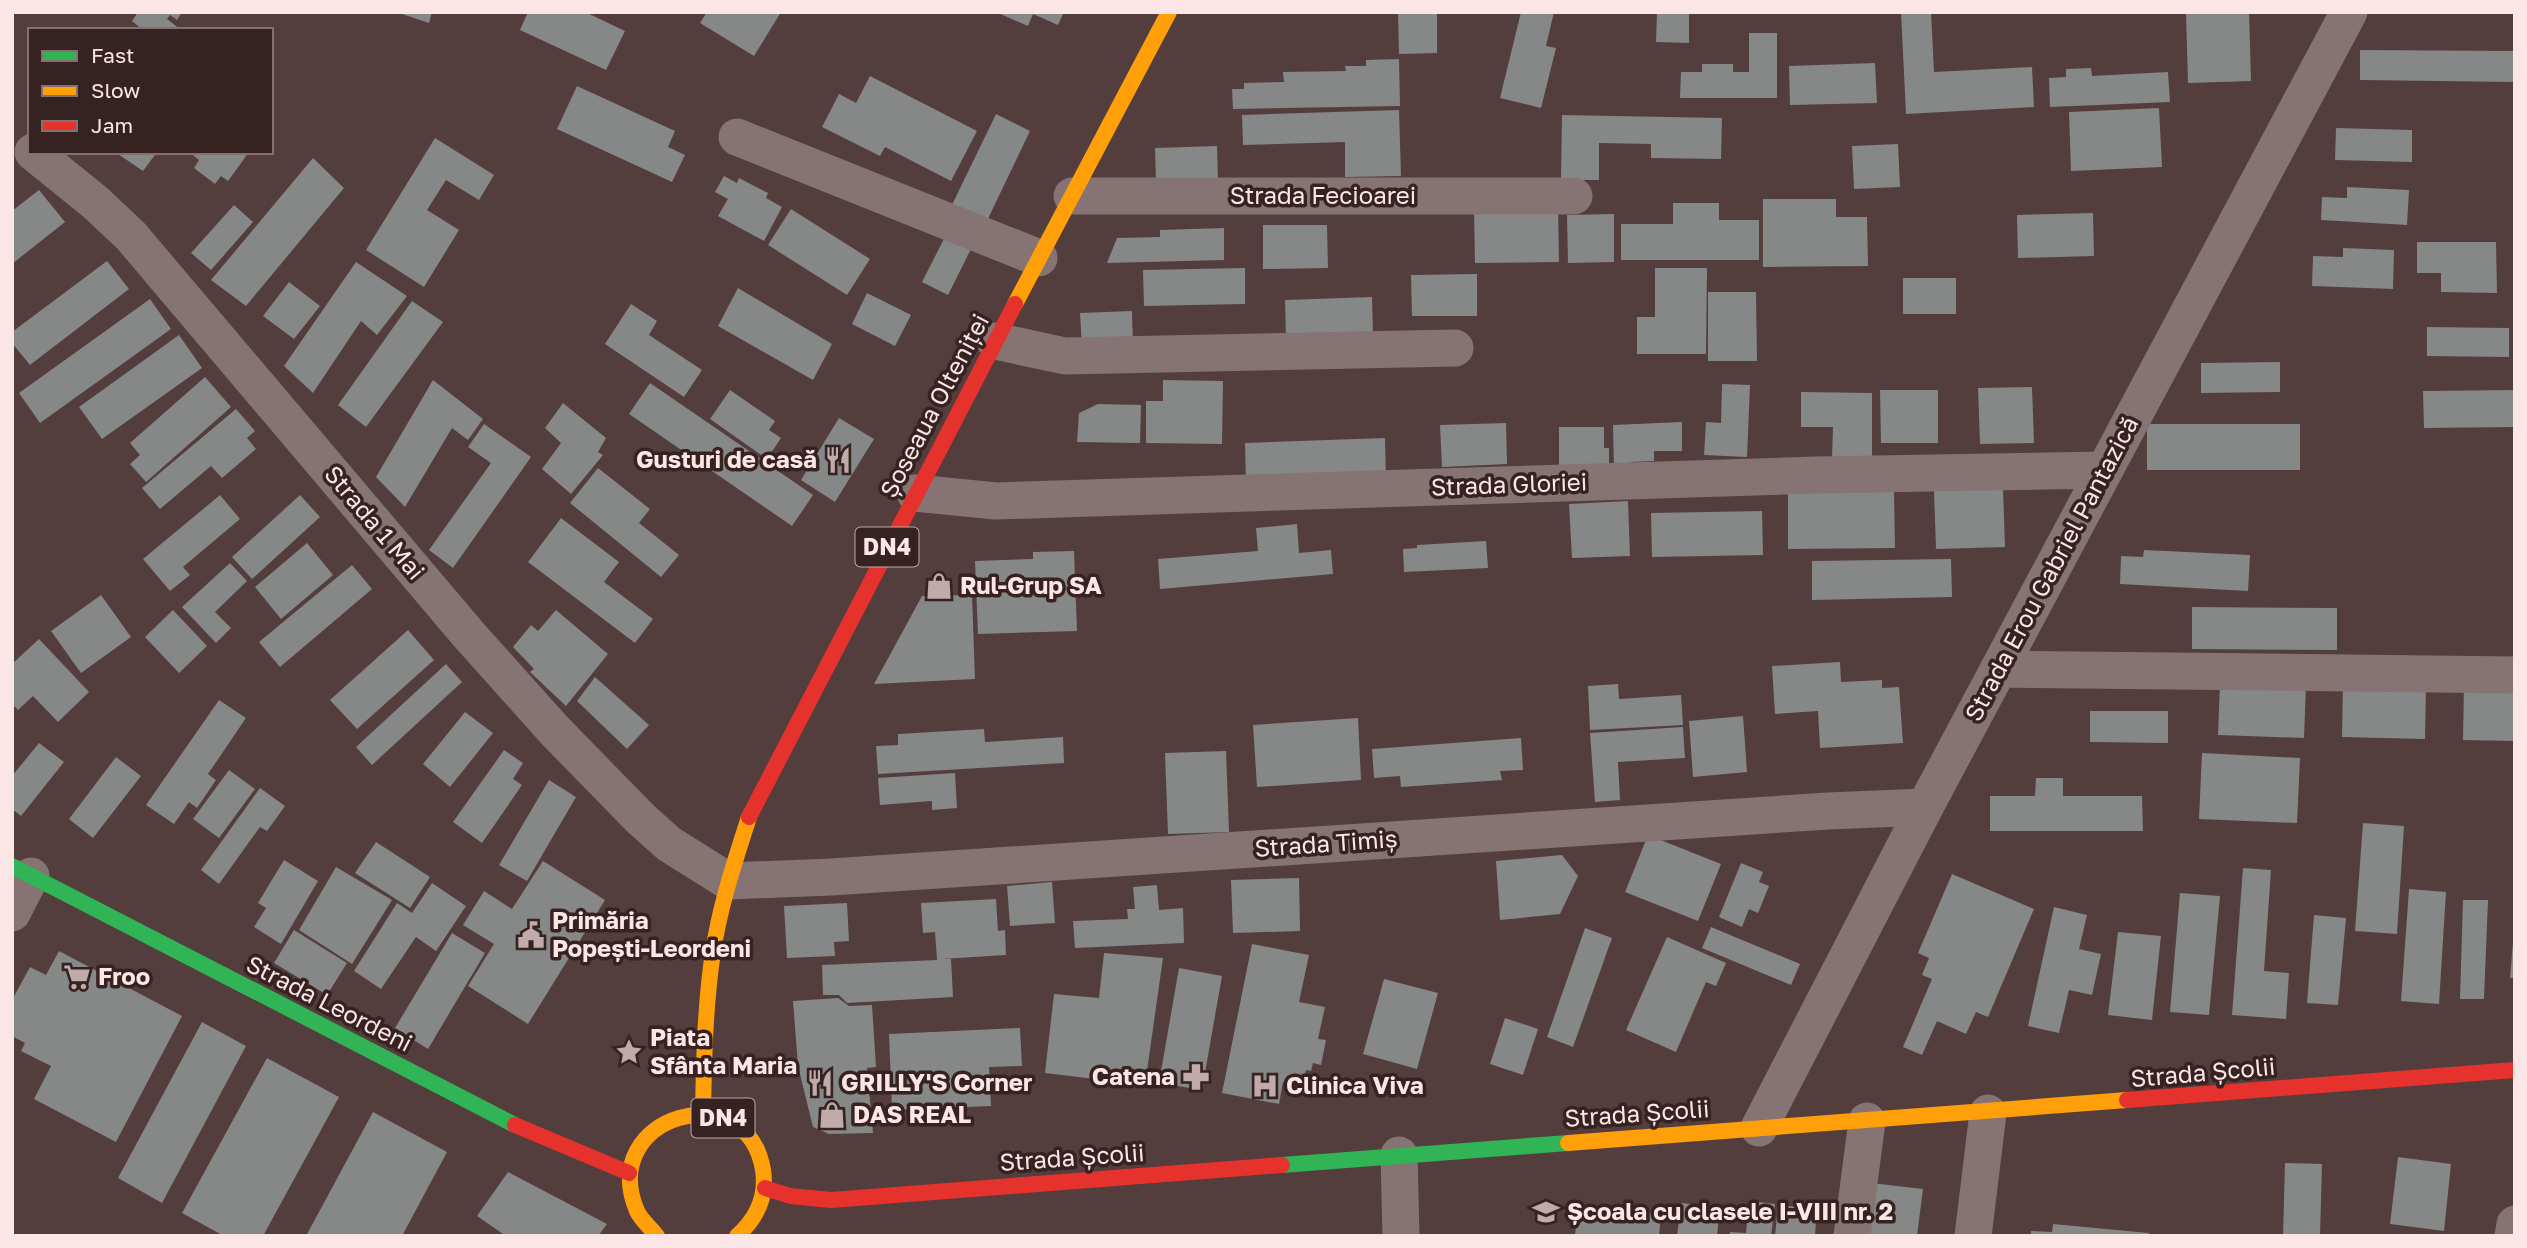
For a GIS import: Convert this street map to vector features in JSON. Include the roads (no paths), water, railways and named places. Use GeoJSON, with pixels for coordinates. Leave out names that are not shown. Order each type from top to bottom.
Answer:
{"type":"FeatureCollection","features":[{"type":"Feature","properties":{"kind":"main road","name":"Șoseaua Olteniței"},"geometry":{"type":"LineString","coordinates":[[704,1113],[707,1003],[720,910],[751,811],[771,768],[1169,12]]}},
{"type":"Feature","properties":{"kind":"main road","name":"Strada Leordeni"},"geometry":{"type":"LineString","coordinates":[[22,871],[537,1136],[629,1174]]}},
{"type":"Feature","properties":{"kind":"main road","name":"Strada Școlii"},"geometry":{"type":"LineString","coordinates":[[765,1188],[790,1196],[831,1200],[1759,1128],[1987,1114],[2515,1070]]}},
{"type":"Feature","properties":{"kind":"main road","name":"DN4"},"geometry":{"type":"LineString","coordinates":[[629,1174],[634,1153],[646,1135],[663,1122],[682,1114],[704,1113],[739,1127],[752,1141],[761,1158],[765,1188]]}},
{"type":"Feature","properties":{"kind":"main road"},"geometry":{"type":"LineString","coordinates":[[629,1174],[629,1192],[635,1210],[657,1236]]}},
{"type":"Feature","properties":{"kind":"main road"},"geometry":{"type":"LineString","coordinates":[[744,1233],[757,1214],[765,1188]]}},
{"type":"Feature","properties":{"kind":"street","name":"Strada Erou Gabriel Pantazică"},"geometry":{"type":"LineString","coordinates":[[1759,1128],[1925,807],[2349,12]]}},
{"type":"Feature","properties":{"kind":"street"},"geometry":{"type":"LineString","coordinates":[[737,137],[1039,258]]}},
{"type":"Feature","properties":{"kind":"street","name":"Strada 1 Mai"},"geometry":{"type":"LineString","coordinates":[[12,138],[28,149]]}},
{"type":"Feature","properties":{"kind":"street","name":"Strada 1 Mai"},"geometry":{"type":"LineString","coordinates":[[35,154],[96,203],[131,236],[469,635],[555,731],[669,844],[728,881]]}},
{"type":"Feature","properties":{"kind":"street","name":"Strada Fecioarei"},"geometry":{"type":"LineString","coordinates":[[1072,196],[1574,196]]}},
{"type":"Feature","properties":{"kind":"street"},"geometry":{"type":"LineString","coordinates":[[995,341],[1065,356],[1455,348]]}},
{"type":"Feature","properties":{"kind":"street","name":"Strada Gloriei"},"geometry":{"type":"LineString","coordinates":[[915,493],[996,501],[1802,475],[2104,470]]}},
{"type":"Feature","properties":{"kind":"street"},"geometry":{"type":"LineString","coordinates":[[1999,669],[2515,674]]}},
{"type":"Feature","properties":{"kind":"street","name":"Strada Timiș"},"geometry":{"type":"LineString","coordinates":[[728,881],[831,877],[1925,807]]}},
{"type":"Feature","properties":{"kind":"street"},"geometry":{"type":"LineString","coordinates":[[12,914],[22,871]]}},
{"type":"Feature","properties":{"kind":"street"},"geometry":{"type":"LineString","coordinates":[[1973,1236],[1987,1114]]}},
{"type":"Feature","properties":{"kind":"street"},"geometry":{"type":"LineString","coordinates":[[1852,1236],[1867,1121]]}},
{"type":"Feature","properties":{"kind":"street"},"geometry":{"type":"LineString","coordinates":[[1399,1155],[1401,1236]]}},
{"type":"Feature","properties":{"kind":"street"},"geometry":{"type":"LineString","coordinates":[[2513,1236],[2515,1224]]}},
{"type":"Feature","properties":{"kind":"place","name":"Gusturi de casă"},"geometry":{"type":"Point","coordinates":[838,460]}},
{"type":"Feature","properties":{"kind":"place","name":"Rul-Grup SA"},"geometry":{"type":"Point","coordinates":[939,586]}},
{"type":"Feature","properties":{"kind":"place","name":"Primăria Popești-Leordeni"},"geometry":{"type":"Point","coordinates":[531,935]}},
{"type":"Feature","properties":{"kind":"place","name":"Froo"},"geometry":{"type":"Point","coordinates":[77,977]}},
{"type":"Feature","properties":{"kind":"place","name":"Piata Sfânta Maria"},"geometry":{"type":"Point","coordinates":[629,1052]}},
{"type":"Feature","properties":{"kind":"place","name":"Catena"},"geometry":{"type":"Point","coordinates":[1196,1077]}},
{"type":"Feature","properties":{"kind":"place","name":"GRILLY'S Corner"},"geometry":{"type":"Point","coordinates":[820,1083]}},
{"type":"Feature","properties":{"kind":"place","name":"Clinica Viva"},"geometry":{"type":"Point","coordinates":[1265,1086]}},
{"type":"Feature","properties":{"kind":"place","name":"DAS REAL"},"geometry":{"type":"Point","coordinates":[832,1115]}},
{"type":"Feature","properties":{"kind":"place","name":"Școala cu clasele I-VIII nr. 2"},"geometry":{"type":"Point","coordinates":[1546,1212]}}]}
